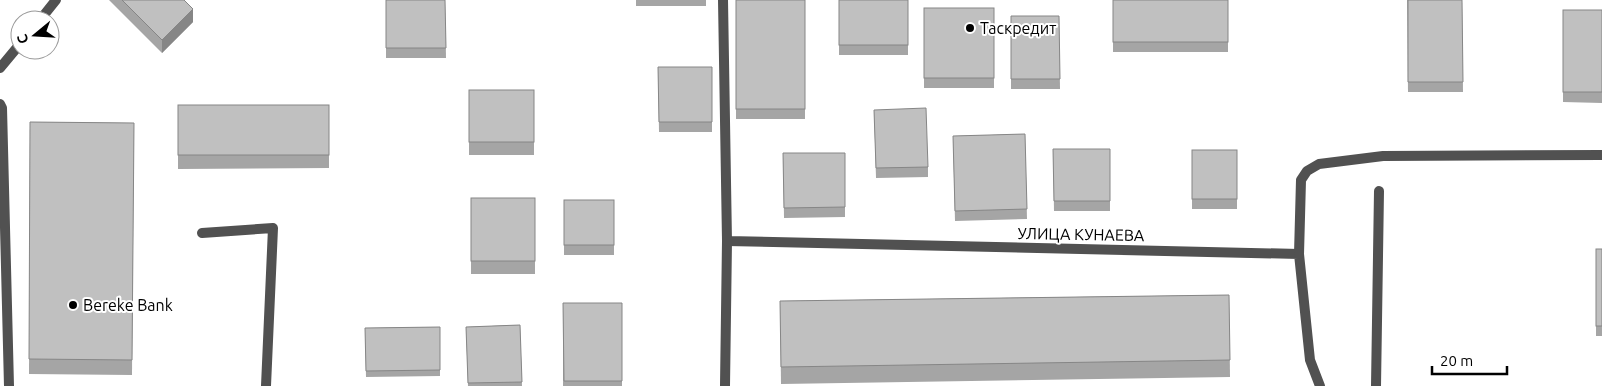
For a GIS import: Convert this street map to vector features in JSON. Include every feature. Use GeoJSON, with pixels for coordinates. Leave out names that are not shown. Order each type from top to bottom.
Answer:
{"type":"FeatureCollection","features":[{"type":"Feature","properties":{"kind":"street"},"geometry":{"type":"LineString","coordinates":[[48,10],[56,0]]}},
{"type":"Feature","properties":{"kind":"street"},"geometry":{"type":"LineString","coordinates":[[723,0],[727,241],[724,386]]}},
{"type":"Feature","properties":{"kind":"street"},"geometry":{"type":"LineString","coordinates":[[0,68],[10,56]]}},
{"type":"Feature","properties":{"kind":"street"},"geometry":{"type":"LineString","coordinates":[[0,104],[2,108],[10,386]]}},
{"type":"Feature","properties":{"kind":"street"},"geometry":{"type":"LineString","coordinates":[[1320,386],[1310,360],[1299,254],[1301,180],[1307,171],[1319,164],[1383,156],[1602,155]]}},
{"type":"Feature","properties":{"kind":"street"},"geometry":{"type":"LineString","coordinates":[[1376,386],[1379,191]]}},
{"type":"Feature","properties":{"kind":"street"},"geometry":{"type":"LineString","coordinates":[[202,233],[273,228],[266,386]]}},
{"type":"Feature","properties":{"kind":"street","name":"УЛИЦА КУНАЕВА"},"geometry":{"type":"LineString","coordinates":[[727,241],[1299,254]]}},
{"type":"Feature","properties":{"kind":"building"},"geometry":{"type":"Polygon","coordinates":[[[122,0],[184,0],[193,9],[162,40],[122,0]]]}},
{"type":"Feature","properties":{"kind":"building"},"geometry":{"type":"Polygon","coordinates":[[[386,0],[445,0],[446,48],[386,48],[386,0]]]}},
{"type":"Feature","properties":{"kind":"building"},"geometry":{"type":"Polygon","coordinates":[[[736,0],[805,0],[805,109],[736,109],[736,0]]]}},
{"type":"Feature","properties":{"kind":"building"},"geometry":{"type":"Polygon","coordinates":[[[839,0],[908,0],[908,45],[839,45],[839,0]]]}},
{"type":"Feature","properties":{"kind":"building"},"geometry":{"type":"Polygon","coordinates":[[[1113,0],[1228,0],[1228,42],[1113,42],[1113,0]]]}},
{"type":"Feature","properties":{"kind":"building"},"geometry":{"type":"Polygon","coordinates":[[[1408,0],[1462,0],[1463,82],[1408,82],[1408,0]]]}},
{"type":"Feature","properties":{"kind":"building"},"geometry":{"type":"Polygon","coordinates":[[[924,8],[994,8],[994,78],[924,78],[924,8]]]}},
{"type":"Feature","properties":{"kind":"building"},"geometry":{"type":"Polygon","coordinates":[[[1563,10],[1602,10],[1602,92],[1563,92],[1563,10]]]}},
{"type":"Feature","properties":{"kind":"building"},"geometry":{"type":"Polygon","coordinates":[[[1011,16],[1059,16],[1060,79],[1011,79],[1011,16]]]}},
{"type":"Feature","properties":{"kind":"building"},"geometry":{"type":"Polygon","coordinates":[[[658,67],[712,67],[712,122],[659,122],[658,67]]]}},
{"type":"Feature","properties":{"kind":"building"},"geometry":{"type":"Polygon","coordinates":[[[469,90],[534,90],[534,142],[469,142],[469,90]]]}},
{"type":"Feature","properties":{"kind":"building"},"geometry":{"type":"Polygon","coordinates":[[[178,105],[329,105],[329,155],[178,155],[178,105]]]}},
{"type":"Feature","properties":{"kind":"building"},"geometry":{"type":"Polygon","coordinates":[[[926,108],[928,167],[876,168],[874,110],[926,108]]]}},
{"type":"Feature","properties":{"kind":"building"},"geometry":{"type":"Polygon","coordinates":[[[30,122],[134,123],[132,360],[29,359],[30,122]]]}},
{"type":"Feature","properties":{"kind":"building"},"geometry":{"type":"Polygon","coordinates":[[[1025,134],[1027,209],[955,211],[953,136],[1025,134]]]}},
{"type":"Feature","properties":{"kind":"building"},"geometry":{"type":"Polygon","coordinates":[[[1053,149],[1110,149],[1110,201],[1054,201],[1053,149]]]}},
{"type":"Feature","properties":{"kind":"building"},"geometry":{"type":"Polygon","coordinates":[[[1192,150],[1237,150],[1237,199],[1192,199],[1192,150]]]}},
{"type":"Feature","properties":{"kind":"building"},"geometry":{"type":"Polygon","coordinates":[[[783,153],[845,153],[845,207],[784,208],[783,153]]]}},
{"type":"Feature","properties":{"kind":"building"},"geometry":{"type":"Polygon","coordinates":[[[471,198],[535,198],[535,261],[471,261],[471,198]]]}},
{"type":"Feature","properties":{"kind":"building"},"geometry":{"type":"Polygon","coordinates":[[[564,200],[614,200],[614,245],[564,245],[564,200]]]}},
{"type":"Feature","properties":{"kind":"building"},"geometry":{"type":"Polygon","coordinates":[[[1596,249],[1602,249],[1602,326],[1596,326],[1596,249]]]}},
{"type":"Feature","properties":{"kind":"building"},"geometry":{"type":"Polygon","coordinates":[[[1229,295],[1230,360],[781,367],[780,301],[1229,295]]]}},
{"type":"Feature","properties":{"kind":"building"},"geometry":{"type":"Polygon","coordinates":[[[563,303],[622,303],[622,381],[564,381],[563,303]]]}},
{"type":"Feature","properties":{"kind":"building"},"geometry":{"type":"Polygon","coordinates":[[[520,325],[522,382],[468,383],[466,327],[520,325]]]}},
{"type":"Feature","properties":{"kind":"building"},"geometry":{"type":"Polygon","coordinates":[[[440,327],[440,370],[366,371],[365,328],[440,327]]]}},
{"type":"Feature","properties":{"kind":"place","name":"Таскредит"},"geometry":{"type":"Point","coordinates":[970,28]}},
{"type":"Feature","properties":{"kind":"place","name":"Bereke Bank"},"geometry":{"type":"Point","coordinates":[73,305]}}]}
